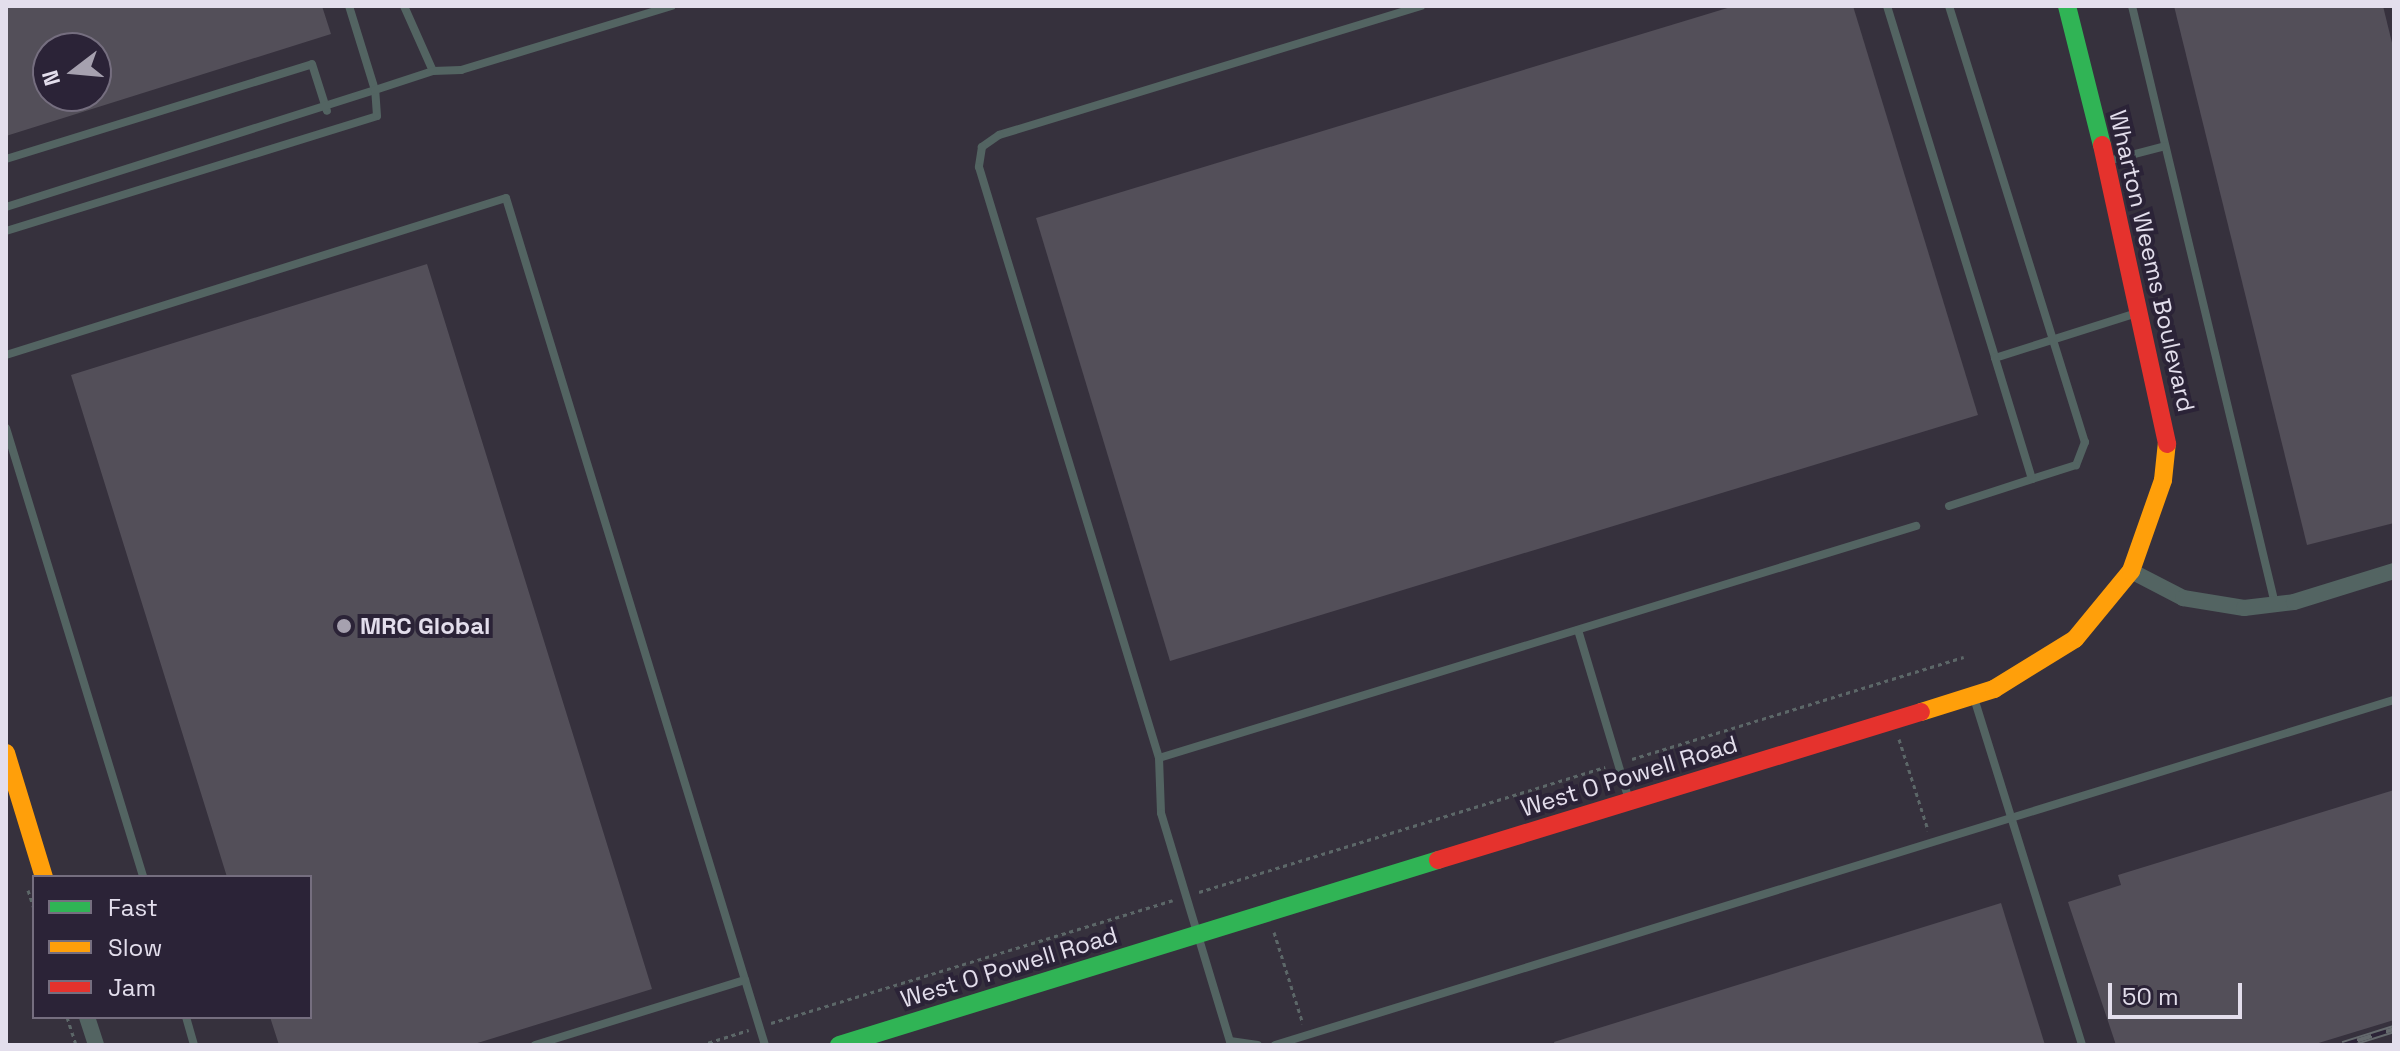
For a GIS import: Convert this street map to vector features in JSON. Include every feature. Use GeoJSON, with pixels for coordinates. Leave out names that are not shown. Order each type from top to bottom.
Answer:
{"type":"FeatureCollection","features":[{"type":"Feature","properties":{"kind":"street","name":"Wharton Weems Boulevard"},"geometry":{"type":"LineString","coordinates":[[2067,6],[2143,311],[2167,439],[2163,480],[2131,571]]}},
{"type":"Feature","properties":{"kind":"street"},"geometry":{"type":"LineString","coordinates":[[2131,571],[2183,598],[2244,608],[2275,604],[2394,571]]}},
{"type":"Feature","properties":{"kind":"street","name":"West O Powell Road"},"geometry":{"type":"LineString","coordinates":[[839,1045],[1973,695],[2075,639],[2131,571]]}},
{"type":"Feature","properties":{"kind":"street"},"geometry":{"type":"LineString","coordinates":[[6,753],[43,875]]}},
{"type":"Feature","properties":{"kind":"street"},"geometry":{"type":"LineString","coordinates":[[88,1019],[96,1045]]}},
{"type":"Feature","properties":{"kind":"lane"},"geometry":{"type":"LineString","coordinates":[[6,231],[377,116],[375,90],[349,6]]}},
{"type":"Feature","properties":{"kind":"lane"},"geometry":{"type":"LineString","coordinates":[[404,6],[433,71]]}},
{"type":"Feature","properties":{"kind":"lane"},"geometry":{"type":"LineString","coordinates":[[6,207],[327,111],[375,90],[433,71],[461,70],[671,6]]}},
{"type":"Feature","properties":{"kind":"lane"},"geometry":{"type":"LineString","coordinates":[[1231,1043],[1161,813],[1159,758],[979,167],[982,147],[999,135],[1421,6]]}},
{"type":"Feature","properties":{"kind":"lane"},"geometry":{"type":"LineString","coordinates":[[1887,6],[2032,479]]}},
{"type":"Feature","properties":{"kind":"lane"},"geometry":{"type":"LineString","coordinates":[[1949,6],[2085,451],[2070,469],[1949,506]]}},
{"type":"Feature","properties":{"kind":"lane"},"geometry":{"type":"LineString","coordinates":[[2132,6],[2275,604]]}},
{"type":"Feature","properties":{"kind":"lane"},"geometry":{"type":"LineString","coordinates":[[6,159],[312,64],[327,111]]}},
{"type":"Feature","properties":{"kind":"lane"},"geometry":{"type":"LineString","coordinates":[[2106,161],[2165,146]]}},
{"type":"Feature","properties":{"kind":"lane"},"geometry":{"type":"LineString","coordinates":[[6,355],[506,198],[765,1045]]}},
{"type":"Feature","properties":{"kind":"lane"},"geometry":{"type":"LineString","coordinates":[[1995,358],[2143,311]]}},
{"type":"Feature","properties":{"kind":"lane"},"geometry":{"type":"LineString","coordinates":[[6,428],[142,875]]}},
{"type":"Feature","properties":{"kind":"lane"},"geometry":{"type":"LineString","coordinates":[[6,473],[19,469]]}},
{"type":"Feature","properties":{"kind":"lane"},"geometry":{"type":"LineString","coordinates":[[1159,758],[1916,526]]}},
{"type":"Feature","properties":{"kind":"lane"},"geometry":{"type":"LineString","coordinates":[[1578,630],[1629,801]]}},
{"type":"Feature","properties":{"kind":"lane"},"geometry":{"type":"LineString","coordinates":[[1973,695],[2082,1045]]}},
{"type":"Feature","properties":{"kind":"lane"},"geometry":{"type":"LineString","coordinates":[[1275,1045],[2394,700]]}},
{"type":"Feature","properties":{"kind":"lane"},"geometry":{"type":"LineString","coordinates":[[535,1045],[745,980]]}},
{"type":"Feature","properties":{"kind":"lane"},"geometry":{"type":"LineString","coordinates":[[187,1019],[194,1045]]}},
{"type":"Feature","properties":{"kind":"lane"},"geometry":{"type":"LineString","coordinates":[[1219,1045],[1258,1045]]}},
{"type":"Feature","properties":{"kind":"path"},"geometry":{"type":"LineString","coordinates":[[701,1045],[1964,657]]}},
{"type":"Feature","properties":{"kind":"path"},"geometry":{"type":"LineString","coordinates":[[1893,720],[1932,842]]}},
{"type":"Feature","properties":{"kind":"path"},"geometry":{"type":"LineString","coordinates":[[1269,913],[1306,1035]]}},
{"type":"Feature","properties":{"kind":"path"},"geometry":{"type":"LineString","coordinates":[[68,1019],[76,1045]]}},
{"type":"Feature","properties":{"kind":"building"},"geometry":{"type":"Polygon","coordinates":[[[6,6],[322,6],[331,34],[112,103],[112,32],[32,32],[32,112],[82,112],[6,136],[6,6]]]}},
{"type":"Feature","properties":{"kind":"building"},"geometry":{"type":"Polygon","coordinates":[[[1734,6],[1853,6],[1978,415],[1170,661],[1036,218],[1734,6]]]}},
{"type":"Feature","properties":{"kind":"building"},"geometry":{"type":"Polygon","coordinates":[[[2174,6],[2383,6],[2394,51],[2394,523],[2307,545],[2174,6]]]}},
{"type":"Feature","properties":{"kind":"building","name":"MRC Global"},"geometry":{"type":"Polygon","coordinates":[[[427,264],[652,989],[471,1045],[279,1045],[271,1019],[312,1019],[312,875],[226,875],[71,375],[427,264]]]}},
{"type":"Feature","properties":{"kind":"building"},"geometry":{"type":"Polygon","coordinates":[[[2394,790],[2394,1020],[2312,1045],[2116,1045],[2068,902],[2121,885],[2118,875],[2394,790]]]}},
{"type":"Feature","properties":{"kind":"building"},"geometry":{"type":"Polygon","coordinates":[[[2001,903],[2045,1045],[1555,1045],[1554,1042],[2001,903]]]}},
{"type":"Feature","properties":{"kind":"railway"},"geometry":{"type":"LineString","coordinates":[[2343,1045],[2394,1029]]}},
{"type":"Feature","properties":{"kind":"traffic: fast"},"geometry":{"type":"LineString","coordinates":[[2067,6],[2102,145]]}},
{"type":"Feature","properties":{"kind":"traffic: fast"},"geometry":{"type":"LineString","coordinates":[[839,1045],[1438,860]]}},
{"type":"Feature","properties":{"kind":"traffic: slow"},"geometry":{"type":"LineString","coordinates":[[1921,712],[1994,689],[2075,639],[2131,571],[2163,480],[2167,444]]}},
{"type":"Feature","properties":{"kind":"traffic: slow"},"geometry":{"type":"LineString","coordinates":[[6,753],[43,875]]}},
{"type":"Feature","properties":{"kind":"traffic: jam"},"geometry":{"type":"LineString","coordinates":[[2102,145],[2167,444]]}},
{"type":"Feature","properties":{"kind":"traffic: jam"},"geometry":{"type":"LineString","coordinates":[[1438,860],[1921,712]]}},
{"type":"Feature","properties":{"kind":"place","name":"MRC Global"},"geometry":{"type":"Point","coordinates":[344,626]}}]}
